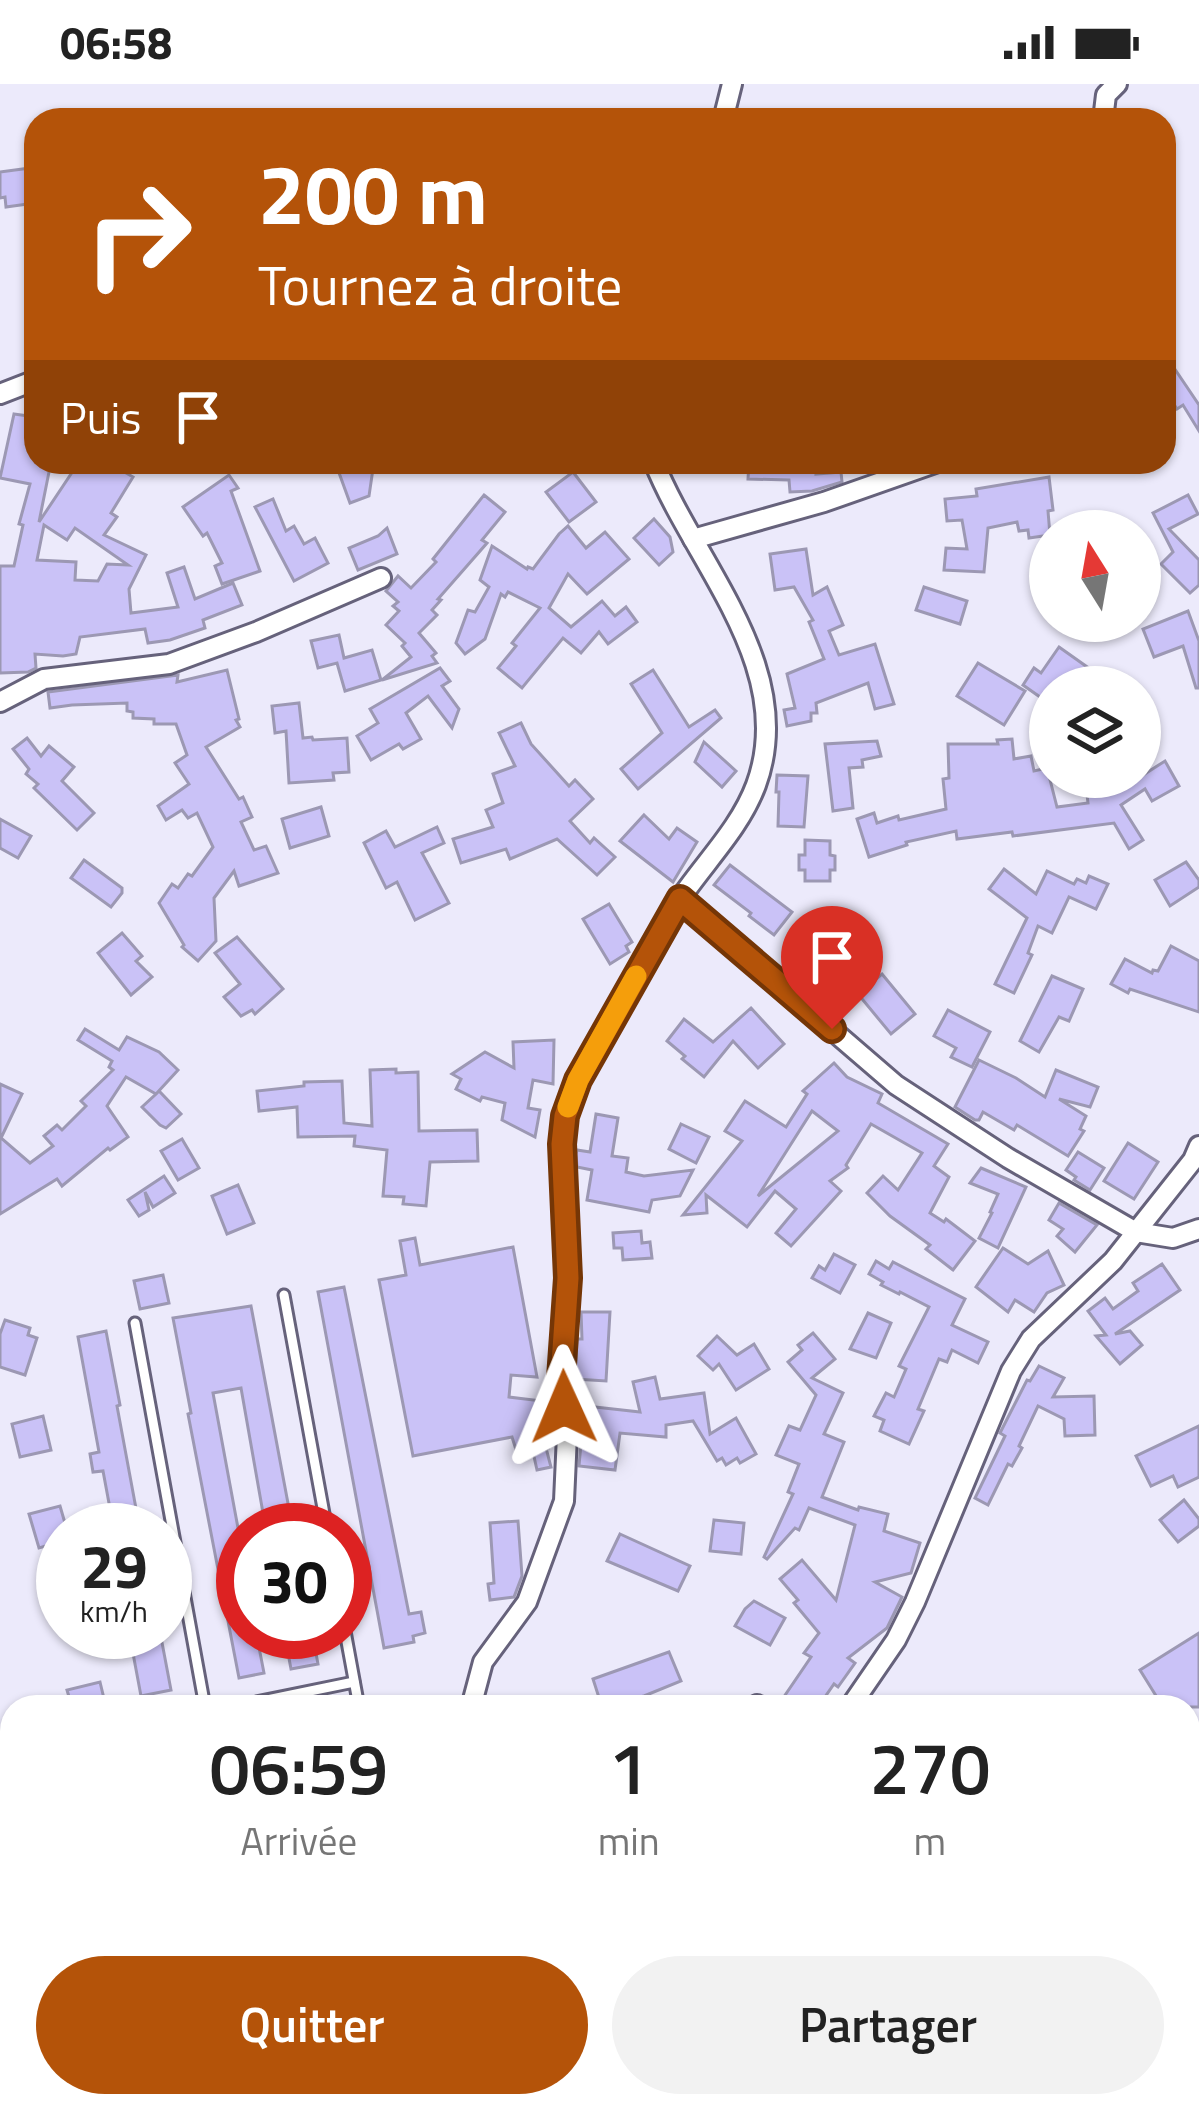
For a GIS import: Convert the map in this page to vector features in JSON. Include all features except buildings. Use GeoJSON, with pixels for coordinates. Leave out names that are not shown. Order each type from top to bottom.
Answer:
{"type":"FeatureCollection","features":[{"type":"Feature","properties":{"kind":"street"},"geometry":{"type":"LineString","coordinates":[[474,1695],[483,1662],[526,1602],[564,1501],[565,1116],[578,1080],[680,899],[739,820],[757,783],[767,736],[766,706],[743,633],[659,474]]}},
{"type":"Feature","properties":{"kind":"street"},"geometry":{"type":"LineString","coordinates":[[694,539],[904,474]]}},
{"type":"Feature","properties":{"kind":"street"},"geometry":{"type":"LineString","coordinates":[[0,702],[44,679],[169,664],[381,578]]}},
{"type":"Feature","properties":{"kind":"street"},"geometry":{"type":"LineString","coordinates":[[680,899],[896,1085],[1008,1158],[1136,1232],[1173,1238],[1199,1228]]}},
{"type":"Feature","properties":{"kind":"street"},"geometry":{"type":"LineString","coordinates":[[858,1695],[896,1640],[915,1601],[1003,1389],[1031,1339],[1113,1261],[1199,1146]]}},
{"type":"Feature","properties":{"kind":"lane"},"geometry":{"type":"LineString","coordinates":[[284,1295],[322,1503]]}},
{"type":"Feature","properties":{"kind":"lane"},"geometry":{"type":"LineString","coordinates":[[135,1323],[203,1695]]}},
{"type":"Feature","properties":{"kind":"lane"},"geometry":{"type":"LineString","coordinates":[[350,1659],[357,1695]]}},
{"type":"Feature","properties":{"kind":"lane"},"geometry":{"type":"LineString","coordinates":[[291,1695],[354,1682]]}},
{"type":"Feature","properties":{"kind":"slow traffic"},"geometry":{"type":"LineString","coordinates":[[568,1107],[636,976]]}},
{"type":"Feature","properties":{"kind":"route"},"geometry":{"type":"LineString","coordinates":[[564,1407],[565,1116],[578,1080],[680,899],[832,1029]]}}]}
